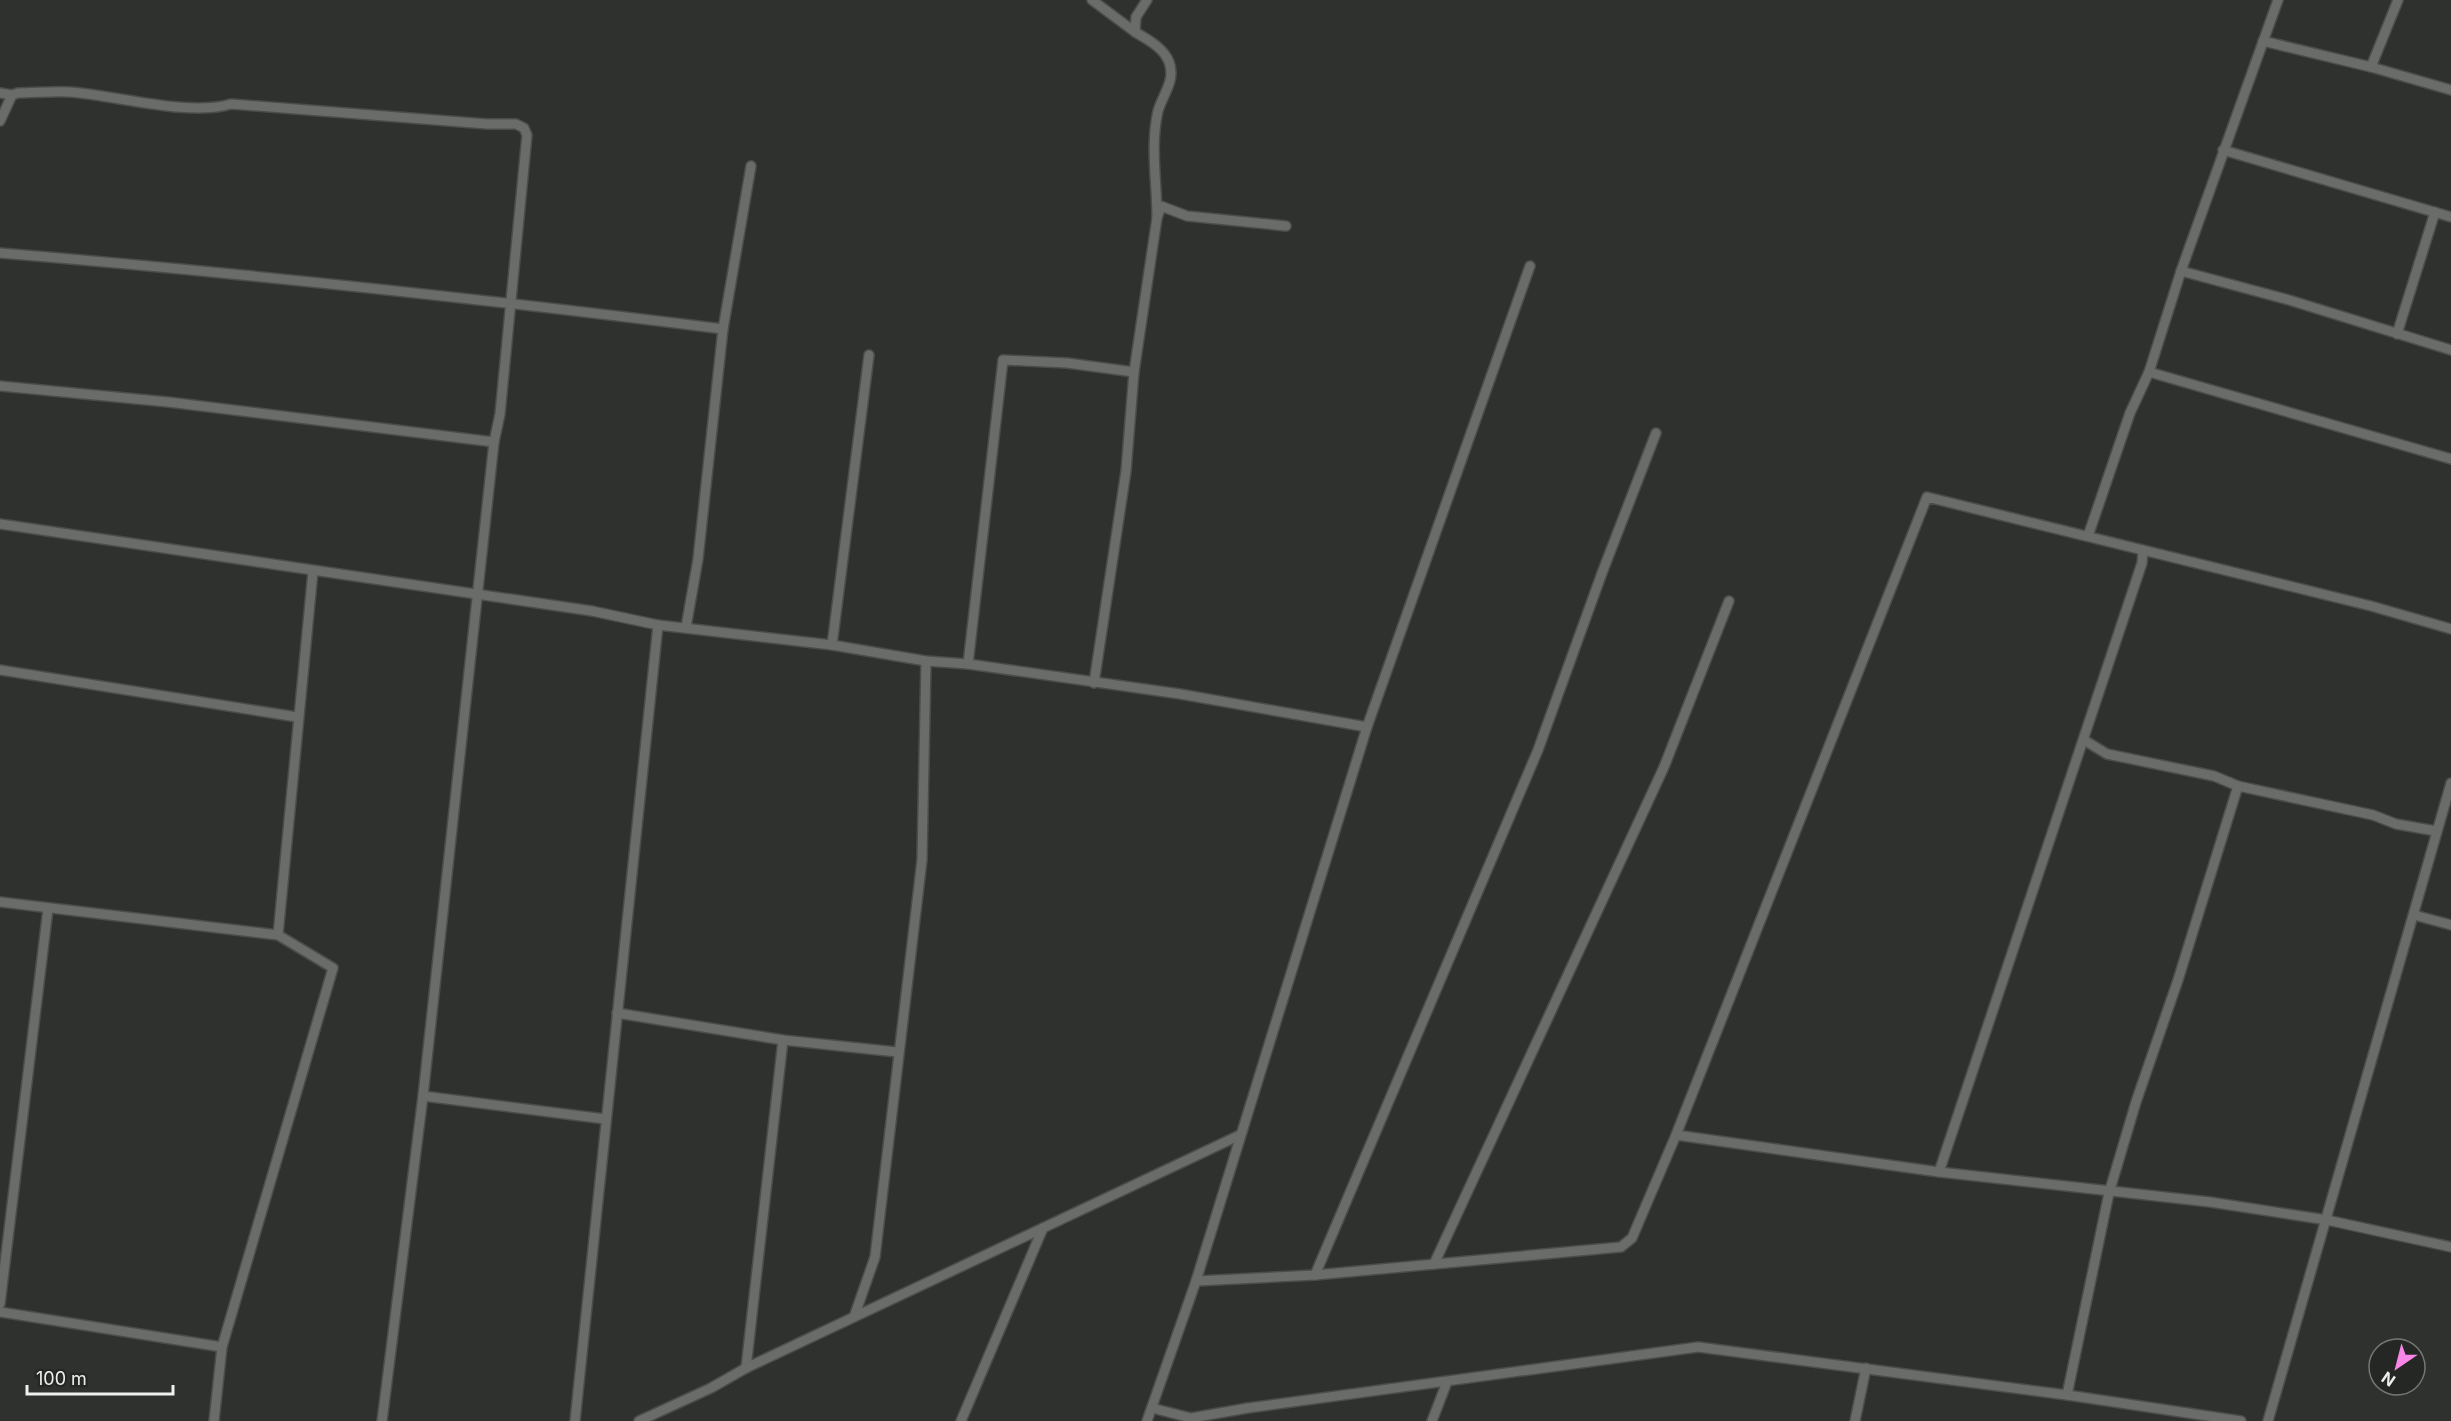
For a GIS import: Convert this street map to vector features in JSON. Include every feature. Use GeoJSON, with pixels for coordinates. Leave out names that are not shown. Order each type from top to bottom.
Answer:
{"type":"FeatureCollection","features":[{"type":"Feature","properties":{"kind":"street"},"geometry":{"type":"LineString","coordinates":[[1092,0],[1165,53],[1171,70],[1171,78],[1159,109],[1155,129],[1157,218],[1134,372],[1126,471],[1094,683]]}},
{"type":"Feature","properties":{"kind":"street"},"geometry":{"type":"LineString","coordinates":[[1135,32],[1136,17],[1147,0]]}},
{"type":"Feature","properties":{"kind":"street"},"geometry":{"type":"LineString","coordinates":[[2088,536],[2130,413],[2149,372],[2181,271],[2278,0]]}},
{"type":"Feature","properties":{"kind":"street"},"geometry":{"type":"LineString","coordinates":[[2371,67],[2398,0]]}},
{"type":"Feature","properties":{"kind":"street"},"geometry":{"type":"LineString","coordinates":[[2263,40],[2451,90]]}},
{"type":"Feature","properties":{"kind":"street"},"geometry":{"type":"LineString","coordinates":[[0,93],[12,95],[69,92],[196,108],[220,108],[231,105],[487,124],[516,124],[524,128],[527,135],[500,414],[494,442],[423,1096],[382,1421]]}},
{"type":"Feature","properties":{"kind":"street"},"geometry":{"type":"LineString","coordinates":[[0,121],[12,95]]}},
{"type":"Feature","properties":{"kind":"street"},"geometry":{"type":"LineString","coordinates":[[2223,150],[2451,217]]}},
{"type":"Feature","properties":{"kind":"street"},"geometry":{"type":"LineString","coordinates":[[686,627],[698,559],[723,329],[751,166]]}},
{"type":"Feature","properties":{"kind":"street"},"geometry":{"type":"LineString","coordinates":[[1157,218],[1161,206],[1187,216],[1286,226]]}},
{"type":"Feature","properties":{"kind":"street"},"geometry":{"type":"LineString","coordinates":[[2397,334],[2435,212]]}},
{"type":"Feature","properties":{"kind":"street"},"geometry":{"type":"LineString","coordinates":[[0,253],[162,266],[511,302],[723,329]]}},
{"type":"Feature","properties":{"kind":"street"},"geometry":{"type":"LineString","coordinates":[[1147,1421],[1196,1281],[1367,727],[1530,266]]}},
{"type":"Feature","properties":{"kind":"street"},"geometry":{"type":"LineString","coordinates":[[2181,271],[2289,300],[2451,350]]}},
{"type":"Feature","properties":{"kind":"street"},"geometry":{"type":"LineString","coordinates":[[832,645],[869,356]]}},
{"type":"Feature","properties":{"kind":"street"},"geometry":{"type":"LineString","coordinates":[[968,664],[1004,360],[1067,363],[1134,372]]}},
{"type":"Feature","properties":{"kind":"street"},"geometry":{"type":"LineString","coordinates":[[2149,372],[2451,459]]}},
{"type":"Feature","properties":{"kind":"street"},"geometry":{"type":"LineString","coordinates":[[0,386],[168,402],[494,442]]}},
{"type":"Feature","properties":{"kind":"street"},"geometry":{"type":"LineString","coordinates":[[1315,1275],[1538,750],[1656,433]]}},
{"type":"Feature","properties":{"kind":"street"},"geometry":{"type":"LineString","coordinates":[[1196,1281],[1315,1275],[1621,1247],[1632,1238],[1676,1135],[1927,497],[2371,606],[2451,629]]}},
{"type":"Feature","properties":{"kind":"street"},"geometry":{"type":"LineString","coordinates":[[0,524],[592,611],[658,625],[832,645],[926,661],[968,664],[1180,694],[1367,727]]}},
{"type":"Feature","properties":{"kind":"street"},"geometry":{"type":"LineString","coordinates":[[1939,1172],[2084,740],[2142,563],[2143,551]]}},
{"type":"Feature","properties":{"kind":"street"},"geometry":{"type":"LineString","coordinates":[[278,935],[297,717],[313,571]]}},
{"type":"Feature","properties":{"kind":"street"},"geometry":{"type":"LineString","coordinates":[[1434,1264],[1664,767],[1729,600]]}},
{"type":"Feature","properties":{"kind":"street"},"geometry":{"type":"LineString","coordinates":[[575,1421],[658,625]]}},
{"type":"Feature","properties":{"kind":"street"},"geometry":{"type":"LineString","coordinates":[[854,1317],[874,1257],[922,860],[926,661]]}},
{"type":"Feature","properties":{"kind":"street"},"geometry":{"type":"LineString","coordinates":[[0,670],[297,717]]}},
{"type":"Feature","properties":{"kind":"street"},"geometry":{"type":"LineString","coordinates":[[2084,740],[2108,754],[2214,776],[2238,786],[2373,815],[2396,824],[2436,831]]}},
{"type":"Feature","properties":{"kind":"street"},"geometry":{"type":"LineString","coordinates":[[2268,1421],[2451,783]]}},
{"type":"Feature","properties":{"kind":"street"},"geometry":{"type":"LineString","coordinates":[[2067,1395],[2109,1193],[2238,786]]}},
{"type":"Feature","properties":{"kind":"street"},"geometry":{"type":"LineString","coordinates":[[0,902],[278,935],[333,969],[222,1347],[214,1421]]}},
{"type":"Feature","properties":{"kind":"street"},"geometry":{"type":"LineString","coordinates":[[0,1304],[48,909]]}},
{"type":"Feature","properties":{"kind":"street"},"geometry":{"type":"LineString","coordinates":[[2414,915],[2451,925]]}},
{"type":"Feature","properties":{"kind":"street"},"geometry":{"type":"LineString","coordinates":[[617,1013],[783,1040],[897,1052]]}},
{"type":"Feature","properties":{"kind":"street"},"geometry":{"type":"LineString","coordinates":[[746,1368],[783,1040]]}},
{"type":"Feature","properties":{"kind":"street"},"geometry":{"type":"LineString","coordinates":[[423,1096],[605,1119]]}},
{"type":"Feature","properties":{"kind":"street"},"geometry":{"type":"LineString","coordinates":[[639,1421],[711,1389],[746,1368],[1240,1135]]}},
{"type":"Feature","properties":{"kind":"street"},"geometry":{"type":"LineString","coordinates":[[1676,1135],[1939,1172],[2109,1193],[2210,1202],[2327,1220],[2451,1247]]}},
{"type":"Feature","properties":{"kind":"street"},"geometry":{"type":"LineString","coordinates":[[961,1421],[1043,1228]]}},
{"type":"Feature","properties":{"kind":"street"},"geometry":{"type":"LineString","coordinates":[[0,1312],[222,1347]]}},
{"type":"Feature","properties":{"kind":"street"},"geometry":{"type":"LineString","coordinates":[[1152,1408],[1191,1418],[1260,1406],[1698,1347],[2067,1395],[2241,1421]]}},
{"type":"Feature","properties":{"kind":"street"},"geometry":{"type":"LineString","coordinates":[[1855,1421],[1866,1368]]}},
{"type":"Feature","properties":{"kind":"street"},"geometry":{"type":"LineString","coordinates":[[1432,1421],[1447,1382]]}}]}
